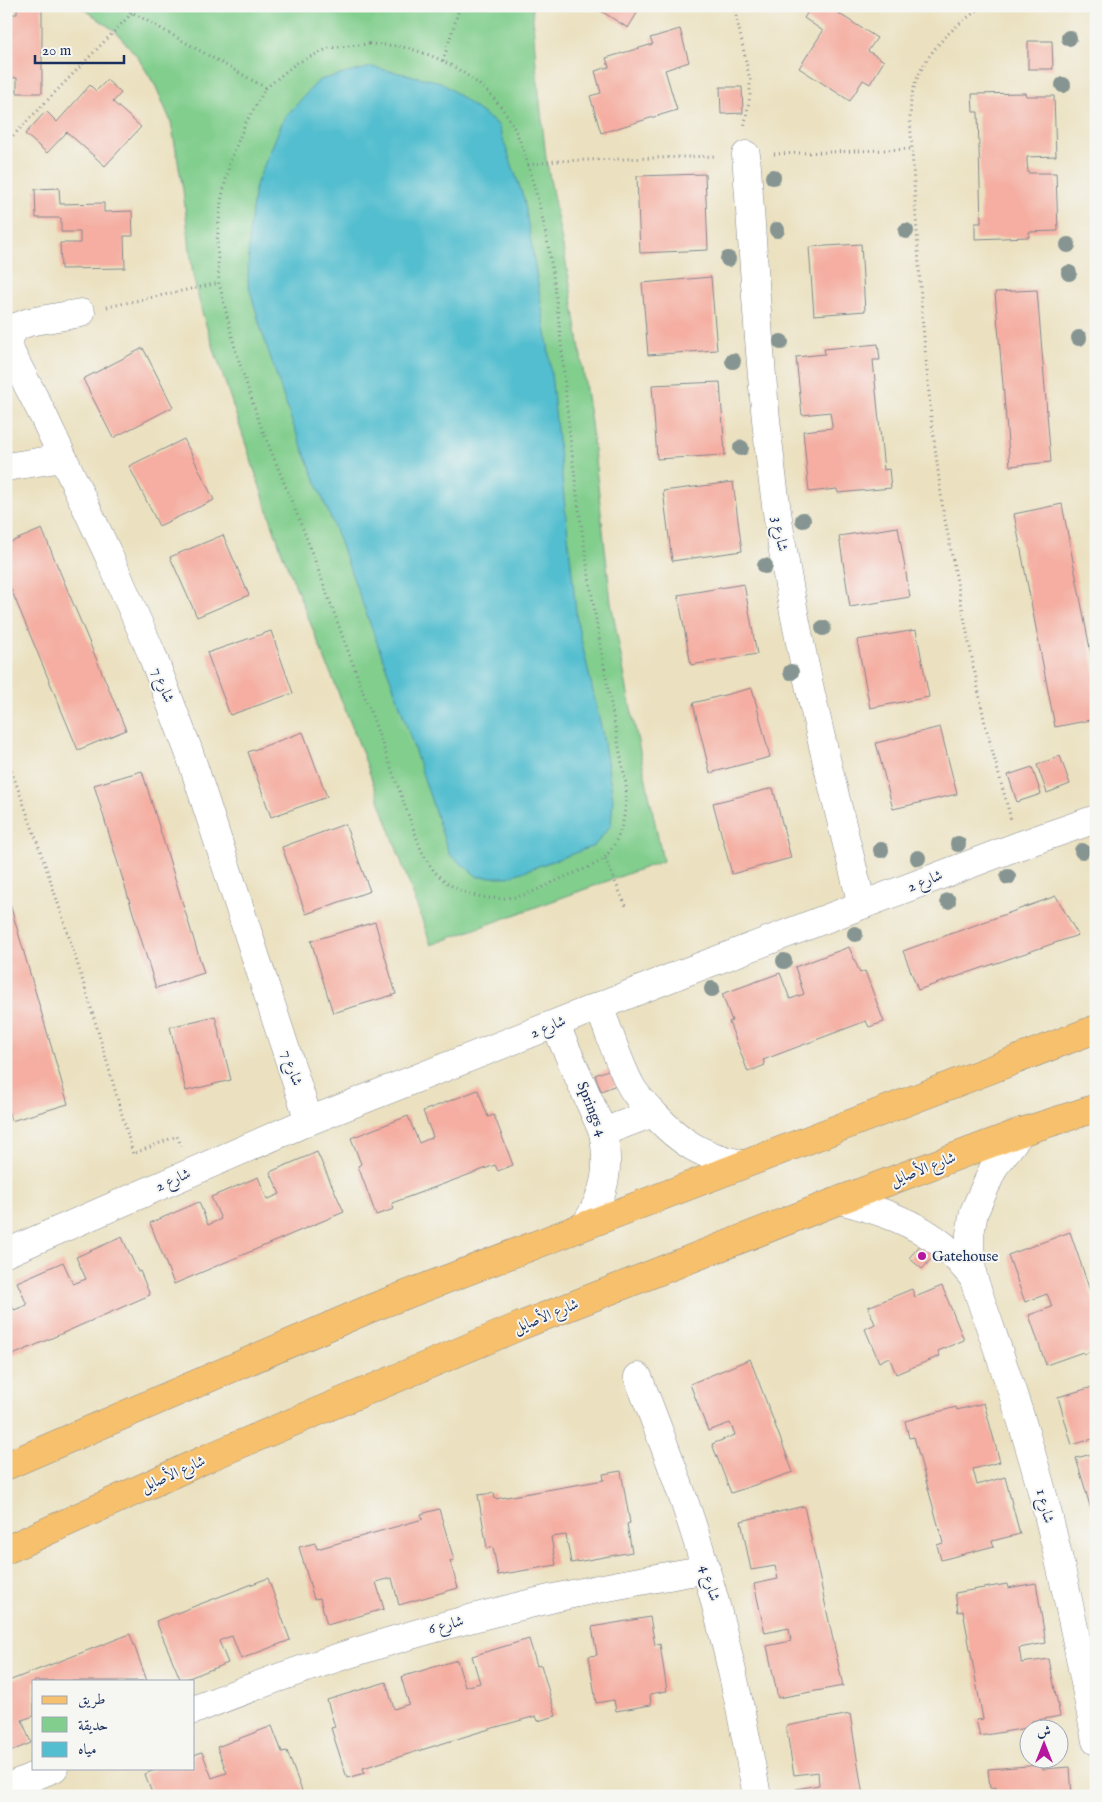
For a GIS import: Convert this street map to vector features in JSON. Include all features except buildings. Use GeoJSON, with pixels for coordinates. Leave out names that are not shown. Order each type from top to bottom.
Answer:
{"type":"FeatureCollection","features":[{"type":"Feature","properties":{"kind":"main road"},"geometry":{"type":"LineString","coordinates":[[6,1466],[369,1308],[1096,1029]]}},
{"type":"Feature","properties":{"kind":"main road","name":"شارع الأصايل"},"geometry":{"type":"LineString","coordinates":[[6,1550],[210,1457],[520,1326],[840,1200],[1020,1132],[1096,1108]]}},
{"type":"Feature","properties":{"kind":"street","name":"شارع 3"},"geometry":{"type":"LineString","coordinates":[[746,155],[767,438],[779,526],[814,711],[862,905]]}},
{"type":"Feature","properties":{"kind":"street","name":"شارع 7"},"geometry":{"type":"LineString","coordinates":[[81,312],[22,324],[16,327],[9,338],[10,351],[108,554],[143,634],[185,742],[309,1121]]}},
{"type":"Feature","properties":{"kind":"street"},"geometry":{"type":"LineString","coordinates":[[6,468],[63,458]]}},
{"type":"Feature","properties":{"kind":"street","name":"شارع 2"},"geometry":{"type":"LineString","coordinates":[[6,1253],[309,1121],[862,905],[1018,846],[1096,819]]}},
{"type":"Feature","properties":{"kind":"street"},"geometry":{"type":"LineString","coordinates":[[608,1003],[632,1088],[667,1128],[695,1149],[720,1160],[741,1164]]}},
{"type":"Feature","properties":{"kind":"street","name":"Springs 4"},"geometry":{"type":"LineString","coordinates":[[555,1024],[603,1132],[607,1152],[607,1171],[603,1190],[596,1208],[586,1224]]}},
{"type":"Feature","properties":{"kind":"street"},"geometry":{"type":"LineString","coordinates":[[603,1132],[653,1113]]}},
{"type":"Feature","properties":{"kind":"street","name":"شارع 1"},"geometry":{"type":"LineString","coordinates":[[1020,1132],[994,1167],[974,1212],[970,1234],[970,1255],[973,1277],[1027,1438],[1043,1498],[1072,1619],[1096,1741]]}},
{"type":"Feature","properties":{"kind":"street","name":"شارع 1"},"geometry":{"type":"LineString","coordinates":[[840,1200],[873,1209],[910,1223],[943,1245],[973,1277]]}},
{"type":"Feature","properties":{"kind":"street","name":"شارع 4"},"geometry":{"type":"LineString","coordinates":[[638,1377],[675,1472],[706,1569],[744,1721],[757,1796]]}},
{"type":"Feature","properties":{"kind":"street","name":"شارع 6"},"geometry":{"type":"LineString","coordinates":[[195,1710],[249,1687],[399,1638],[552,1598],[706,1569]]}},
{"type":"Feature","properties":{"kind":"street"},"geometry":{"type":"LineString","coordinates":[[6,1788],[49,1770]]}},
{"type":"Feature","properties":{"kind":"path"},"geometry":{"type":"LineString","coordinates":[[121,6],[266,88]]}},
{"type":"Feature","properties":{"kind":"path"},"geometry":{"type":"LineString","coordinates":[[443,61],[460,6]]}},
{"type":"Feature","properties":{"kind":"path"},"geometry":{"type":"LineString","coordinates":[[734,6],[750,80],[750,96],[742,142],[746,155]]}},
{"type":"Feature","properties":{"kind":"path"},"geometry":{"type":"LineString","coordinates":[[986,6],[959,25],[939,44],[923,66],[913,91],[910,118],[922,315],[931,416],[943,510],[985,724],[1018,846]]}},
{"type":"Feature","properties":{"kind":"path"},"geometry":{"type":"LineString","coordinates":[[6,143],[132,12]]}},
{"type":"Feature","properties":{"kind":"path"},"geometry":{"type":"LineString","coordinates":[[369,44],[407,48],[443,61],[481,86],[497,102],[511,122],[521,143],[549,246],[556,287],[571,444],[583,537],[595,619],[626,784],[627,800],[625,816],[617,838],[605,858],[526,894],[502,899],[478,897],[455,888],[436,872],[422,852],[305,534],[258,419],[236,352],[219,283],[217,242],[221,202],[230,162],[245,124],[266,88],[295,64],[329,48],[369,44]]}},
{"type":"Feature","properties":{"kind":"path"},"geometry":{"type":"LineString","coordinates":[[81,312],[219,283]]}},
{"type":"Feature","properties":{"kind":"path"},"geometry":{"type":"LineString","coordinates":[[6,758],[28,815],[66,927],[102,1040],[133,1154],[177,1136],[192,1172]]}},
{"type":"Feature","properties":{"kind":"path"},"geometry":{"type":"LineString","coordinates":[[605,858],[626,906]]}},
{"type":"Feature","properties":{"kind":"green space"},"geometry":{"type":"Polygon","coordinates":[[[80,6],[532,6],[546,158],[570,284],[591,423],[611,602],[663,861],[431,945],[361,749],[281,550],[203,316],[193,276],[183,190],[171,122],[156,87],[137,56],[115,31],[80,6]]]}},
{"type":"Feature","properties":{"kind":"water"},"geometry":{"type":"Polygon","coordinates":[[[372,67],[441,82],[498,125],[524,199],[548,345],[577,621],[602,731],[613,799],[611,825],[594,846],[508,877],[478,877],[449,854],[395,691],[333,524],[292,422],[248,283],[249,234],[255,187],[284,118],[319,80],[372,67]]]}},
{"type":"Feature","properties":{"kind":"place","name":"Gatehouse"},"geometry":{"type":"Point","coordinates":[922,1256]}}]}
